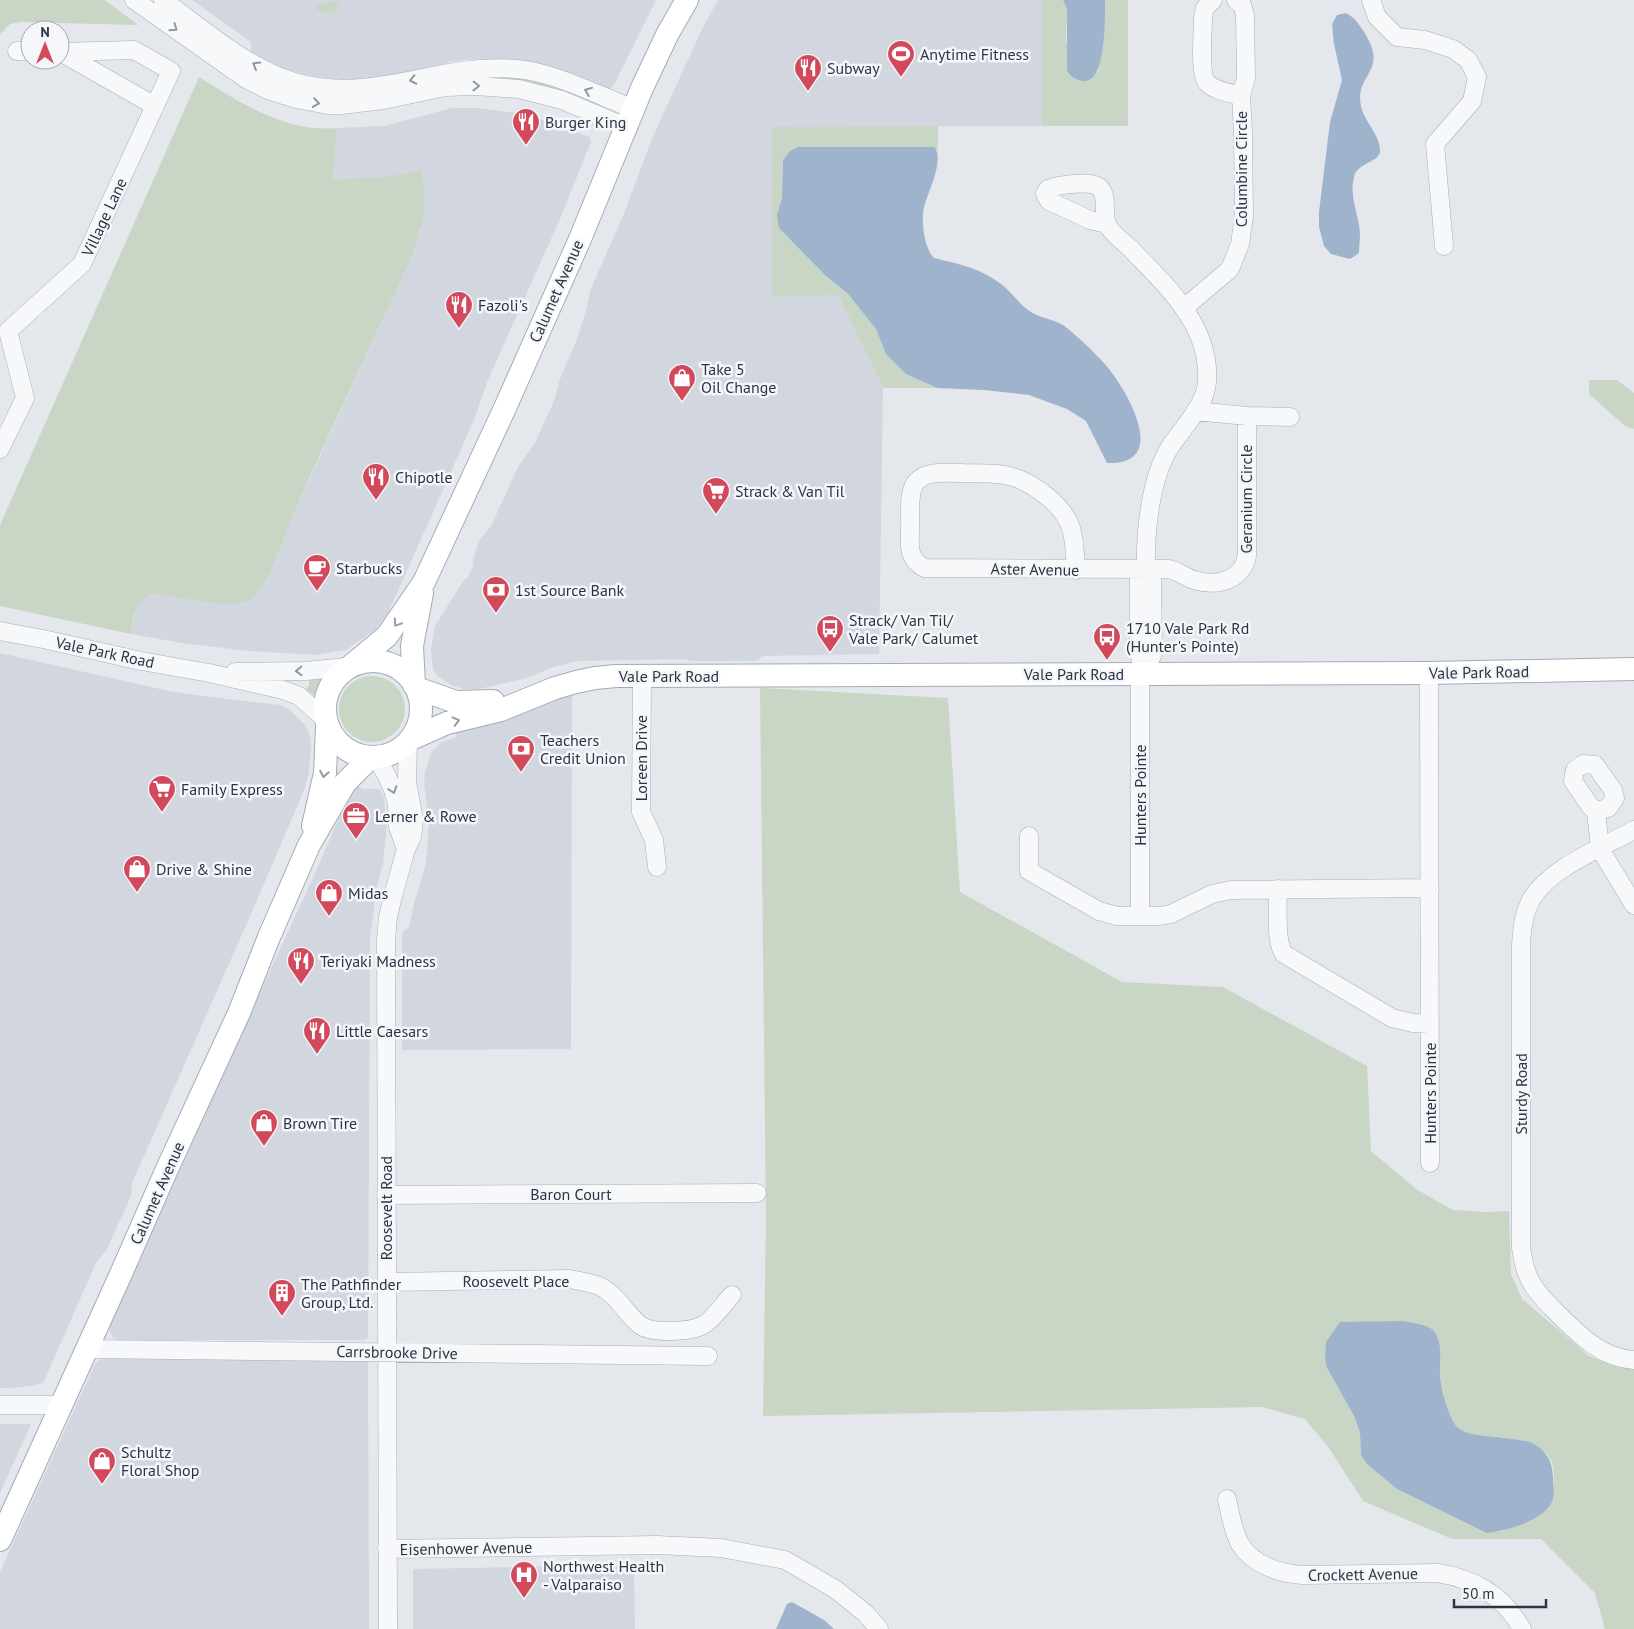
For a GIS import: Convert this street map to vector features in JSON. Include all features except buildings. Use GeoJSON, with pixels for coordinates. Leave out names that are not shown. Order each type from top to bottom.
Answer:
{"type":"FeatureCollection","features":[{"type":"Feature","properties":{"kind":"main road","name":"Calumet Avenue"},"geometry":{"type":"LineString","coordinates":[[350,666],[387,636],[424,582],[504,410],[580,239],[630,118],[668,33],[687,0]]}},
{"type":"Feature","properties":{"kind":"main road","name":"Calumet Avenue"},"geometry":{"type":"LineString","coordinates":[[415,686],[412,646],[424,582]]}},
{"type":"Feature","properties":{"kind":"main road"},"geometry":{"type":"LineString","coordinates":[[368,661],[389,664],[405,674],[415,686],[420,703],[418,726],[410,741],[394,752],[373,757],[348,749],[337,739],[326,722],[325,702],[329,688],[337,676],[350,666],[368,661]]}},
{"type":"Feature","properties":{"kind":"main road","name":"Vale Park Road"},"geometry":{"type":"LineString","coordinates":[[410,741],[447,723],[501,710],[518,702],[576,682],[596,678],[642,676],[1429,673],[1634,669]]}},
{"type":"Feature","properties":{"kind":"main road","name":"Vale Park Road"},"geometry":{"type":"LineString","coordinates":[[415,686],[456,702],[518,702]]}},
{"type":"Feature","properties":{"kind":"main road","name":"Calumet Avenue"},"geometry":{"type":"LineString","coordinates":[[309,845],[325,773],[326,722]]}},
{"type":"Feature","properties":{"kind":"main road","name":"Calumet Avenue"},"geometry":{"type":"LineString","coordinates":[[0,1540],[239,1013],[269,937],[309,845],[345,783],[373,757]]}},
{"type":"Feature","properties":{"kind":"street"},"geometry":{"type":"LineString","coordinates":[[134,0],[246,79],[270,91],[296,99],[348,105],[384,100],[445,87],[476,86],[519,89],[630,118]]}},
{"type":"Feature","properties":{"kind":"street"},"geometry":{"type":"LineString","coordinates":[[163,0],[251,63],[275,76],[296,83],[332,89],[372,88],[461,71],[515,68],[564,81],[630,118]]}},
{"type":"Feature","properties":{"kind":"street","name":"Columbine Circle"},"geometry":{"type":"LineString","coordinates":[[1213,0],[1205,8],[1203,18],[1203,75],[1208,84],[1215,88],[1240,96]]}},
{"type":"Feature","properties":{"kind":"street","name":"Columbine Circle"},"geometry":{"type":"LineString","coordinates":[[1184,308],[1230,269],[1240,244],[1244,216],[1240,96],[1246,78],[1245,15],[1242,5],[1236,0]]}},
{"type":"Feature","properties":{"kind":"street"},"geometry":{"type":"LineString","coordinates":[[1371,0],[1377,18],[1397,37],[1425,40],[1453,49],[1468,60],[1477,77],[1472,101],[1435,144],[1444,246]]}},
{"type":"Feature","properties":{"kind":"street","name":"Village Lane"},"geometry":{"type":"LineString","coordinates":[[0,449],[25,398],[4,334],[82,264],[171,71],[134,50],[70,52]]}},
{"type":"Feature","properties":{"kind":"street","name":"Village Lane"},"geometry":{"type":"LineString","coordinates":[[70,58],[155,106]]}},
{"type":"Feature","properties":{"kind":"street"},"geometry":{"type":"LineString","coordinates":[[1107,224],[1165,285],[1184,308],[1195,325],[1206,356],[1208,383],[1203,398],[1169,448],[1158,475],[1149,512],[1146,569],[1152,580],[1153,653],[1142,674]]}},
{"type":"Feature","properties":{"kind":"street"},"geometry":{"type":"LineString","coordinates":[[1195,411],[1247,416],[1290,417]]}},
{"type":"Feature","properties":{"kind":"street","name":"Geranium Circle"},"geometry":{"type":"LineString","coordinates":[[1146,569],[1172,570],[1194,579],[1213,583],[1227,581],[1242,569],[1247,556],[1247,416]]}},
{"type":"Feature","properties":{"kind":"street","name":"Aster Avenue"},"geometry":{"type":"LineString","coordinates":[[1076,570],[1071,528],[1059,507],[1045,494],[1029,484],[1013,477],[985,474],[929,473],[916,482],[911,495],[910,552],[915,562],[924,568],[1076,570],[1146,569]]}},
{"type":"Feature","properties":{"kind":"street","name":"Vale Park Road"},"geometry":{"type":"LineString","coordinates":[[0,632],[210,673],[288,691],[299,696],[326,722]]}},
{"type":"Feature","properties":{"kind":"street","name":"Vale Park Road"},"geometry":{"type":"LineString","coordinates":[[210,673],[306,670],[350,666]]}},
{"type":"Feature","properties":{"kind":"street","name":"Hunters Pointe"},"geometry":{"type":"LineString","coordinates":[[1429,673],[1430,1163]]}},
{"type":"Feature","properties":{"kind":"street","name":"Hunters Pointe"},"geometry":{"type":"LineString","coordinates":[[1140,916],[1142,674]]}},
{"type":"Feature","properties":{"kind":"street","name":"Loreen Drive"},"geometry":{"type":"LineString","coordinates":[[642,676],[641,812],[654,840],[657,867]]}},
{"type":"Feature","properties":{"kind":"street","name":"Roosevelt Road"},"geometry":{"type":"LineString","coordinates":[[388,1629],[386,940],[390,906],[406,849],[412,837],[414,820],[407,782],[410,741]]}},
{"type":"Feature","properties":{"kind":"street"},"geometry":{"type":"LineString","coordinates":[[373,757],[387,776],[394,790],[398,827],[406,849]]}},
{"type":"Feature","properties":{"kind":"street"},"geometry":{"type":"LineString","coordinates":[[1596,811],[1600,849],[1634,905]]}},
{"type":"Feature","properties":{"kind":"street","name":"Sturdy Road"},"geometry":{"type":"LineString","coordinates":[[1634,830],[1556,872],[1541,885],[1530,903],[1523,923],[1521,945],[1521,1248],[1524,1266],[1531,1282],[1541,1296],[1580,1336],[1595,1347],[1613,1355],[1634,1360]]}},
{"type":"Feature","properties":{"kind":"street"},"geometry":{"type":"LineString","coordinates":[[1029,836],[1029,871],[1099,911],[1117,916],[1160,916],[1171,914],[1222,891],[1430,888]]}},
{"type":"Feature","properties":{"kind":"street","name":"Hunters Pointe"},"geometry":{"type":"LineString","coordinates":[[1278,889],[1279,942],[1281,951],[1284,954],[1392,1018],[1412,1023],[1429,1024]]}},
{"type":"Feature","properties":{"kind":"street","name":"Baron Court"},"geometry":{"type":"LineString","coordinates":[[386,1195],[756,1193]]}},
{"type":"Feature","properties":{"kind":"street","name":"Roosevelt Place"},"geometry":{"type":"LineString","coordinates":[[387,1282],[569,1279],[586,1282],[600,1286],[641,1326],[650,1330],[663,1331],[694,1329],[705,1325],[732,1295]]}},
{"type":"Feature","properties":{"kind":"street","name":"Carrsbrooke Drive"},"geometry":{"type":"LineString","coordinates":[[86,1349],[708,1356]]}},
{"type":"Feature","properties":{"kind":"street"},"geometry":{"type":"LineString","coordinates":[[0,1405],[61,1405]]}},
{"type":"Feature","properties":{"kind":"street","name":"Crockett Avenue"},"geometry":{"type":"LineString","coordinates":[[1227,1499],[1240,1544],[1252,1557],[1263,1565],[1289,1574],[1302,1575],[1438,1573],[1455,1576],[1470,1581],[1492,1593],[1512,1613],[1522,1629]]}},
{"type":"Feature","properties":{"kind":"street","name":"Eisenhower Avenue"},"geometry":{"type":"LineString","coordinates":[[388,1549],[657,1545],[721,1548],[785,1560],[835,1589],[865,1613],[880,1629]]}},
{"type":"Feature","properties":{"kind":"shaded area"},"geometry":{"type":"Polygon","coordinates":[[[192,0],[656,0],[616,81],[611,88],[606,89],[522,62],[496,59],[450,62],[442,66],[388,80],[305,80],[251,54],[251,42],[192,0]]]}},
{"type":"Feature","properties":{"kind":"shaded area"},"geometry":{"type":"Polygon","coordinates":[[[718,0],[1042,0],[1042,126],[773,127],[838,295],[883,388],[879,654],[763,656],[755,661],[692,661],[685,659],[578,661],[553,667],[527,678],[479,689],[465,689],[453,686],[437,676],[433,669],[431,650],[435,626],[463,581],[468,577],[473,567],[479,541],[491,526],[518,467],[535,443],[554,401],[560,379],[577,339],[587,308],[590,291],[625,211],[651,141],[701,31],[718,0]]]}},
{"type":"Feature","properties":{"kind":"shaded area"},"geometry":{"type":"Polygon","coordinates":[[[452,108],[479,108],[529,115],[589,137],[591,142],[560,219],[487,382],[475,417],[388,613],[376,629],[346,650],[316,655],[249,651],[182,643],[131,634],[137,605],[144,598],[154,594],[167,595],[264,582],[412,256],[421,231],[421,171],[379,179],[333,179],[337,128],[384,126],[452,108]]]}},
{"type":"Feature","properties":{"kind":"shaded area"},"geometry":{"type":"Polygon","coordinates":[[[0,653],[169,691],[281,705],[290,710],[305,725],[310,735],[311,745],[309,772],[305,788],[132,1183],[131,1196],[107,1249],[96,1263],[43,1383],[11,1388],[0,1388],[0,653]]]}},
{"type":"Feature","properties":{"kind":"shaded area"},"geometry":{"type":"Polygon","coordinates":[[[572,695],[571,1049],[402,1050],[402,936],[403,932],[409,927],[426,863],[429,822],[424,783],[425,772],[431,753],[440,743],[456,737],[454,729],[511,716],[572,695]]]}},
{"type":"Feature","properties":{"kind":"shaded area"},"geometry":{"type":"Polygon","coordinates":[[[357,785],[362,789],[380,789],[384,799],[387,826],[383,863],[377,886],[370,937],[368,1337],[366,1340],[118,1340],[113,1338],[109,1330],[110,1325],[223,1072],[313,878],[343,806],[357,785]]]}},
{"type":"Feature","properties":{"kind":"shaded area"},"geometry":{"type":"Polygon","coordinates":[[[106,1358],[368,1359],[369,1629],[0,1629],[0,1572],[95,1364],[106,1358]]]}},
{"type":"Feature","properties":{"kind":"shaded area"},"geometry":{"type":"Polygon","coordinates":[[[0,1424],[31,1424],[0,1493],[0,1424]]]}},
{"type":"Feature","properties":{"kind":"shaded area","name":"Northwest Health - Valparaiso"},"geometry":{"type":"Polygon","coordinates":[[[634,1565],[635,1629],[413,1629],[413,1569],[634,1565]]]}},
{"type":"Feature","properties":{"kind":"green space"},"geometry":{"type":"Polygon","coordinates":[[[0,0],[105,0],[138,25],[70,23],[70,20],[20,20],[20,22],[10,24],[0,34],[0,0]]]}},
{"type":"Feature","properties":{"kind":"green space"},"geometry":{"type":"Polygon","coordinates":[[[1042,0],[1063,0],[1067,8],[1066,42],[1097,73],[1104,38],[1105,0],[1128,0],[1128,126],[1042,126],[1042,0]]]}},
{"type":"Feature","properties":{"kind":"green space"},"geometry":{"type":"Polygon","coordinates":[[[338,2],[340,4],[336,11],[330,14],[315,8],[318,4],[338,2]]]}},
{"type":"Feature","properties":{"kind":"green space"},"geometry":{"type":"Polygon","coordinates":[[[509,75],[545,81],[602,105],[601,108],[535,84],[484,81],[509,75]]]}},
{"type":"Feature","properties":{"kind":"green space"},"geometry":{"type":"Polygon","coordinates":[[[199,77],[247,106],[282,121],[300,126],[337,128],[333,179],[378,178],[421,170],[424,214],[412,256],[307,482],[270,571],[259,592],[254,597],[245,602],[220,603],[154,594],[142,600],[136,609],[131,634],[0,606],[0,525],[199,77]]]}},
{"type":"Feature","properties":{"kind":"green space"},"geometry":{"type":"Polygon","coordinates":[[[938,126],[938,151],[935,147],[798,147],[788,154],[782,165],[782,197],[778,217],[780,229],[825,275],[848,294],[876,329],[887,354],[906,374],[937,388],[883,388],[838,295],[772,296],[772,127],[938,126]]]}},
{"type":"Feature","properties":{"kind":"green space"},"geometry":{"type":"Polygon","coordinates":[[[1589,380],[1617,380],[1634,393],[1634,429],[1625,426],[1589,394],[1589,380]]]}},
{"type":"Feature","properties":{"kind":"green space"},"geometry":{"type":"Polygon","coordinates":[[[378,676],[396,685],[403,696],[405,709],[403,722],[396,733],[385,740],[366,742],[348,733],[341,722],[339,703],[348,685],[359,678],[378,676]]]}},
{"type":"Feature","properties":{"kind":"green space"},"geometry":{"type":"Polygon","coordinates":[[[309,679],[321,679],[322,681],[315,696],[306,690],[309,685],[309,679]]]}},
{"type":"Feature","properties":{"kind":"green space"},"geometry":{"type":"Polygon","coordinates":[[[760,688],[948,698],[960,892],[1122,982],[1223,987],[1367,1066],[1371,1151],[1416,1189],[1453,1210],[1509,1211],[1511,1274],[1522,1299],[1589,1356],[1613,1365],[1634,1368],[1634,1629],[1605,1629],[1595,1593],[1541,1539],[1452,1539],[1363,1501],[1329,1448],[1305,1419],[1262,1407],[763,1416],[766,1216],[760,688]],[[1327,1368],[1354,1416],[1360,1433],[1361,1455],[1397,1489],[1487,1532],[1503,1531],[1554,1497],[1552,1462],[1547,1454],[1528,1443],[1471,1434],[1462,1431],[1454,1425],[1446,1408],[1440,1376],[1327,1368]]]}},
{"type":"Feature","properties":{"kind":"water"},"geometry":{"type":"Polygon","coordinates":[[[1063,0],[1105,0],[1103,48],[1096,73],[1090,80],[1082,81],[1077,79],[1071,76],[1067,70],[1067,9],[1063,0]]]}},
{"type":"Feature","properties":{"kind":"water"},"geometry":{"type":"Polygon","coordinates":[[[1346,13],[1358,23],[1364,32],[1374,56],[1373,65],[1360,95],[1365,118],[1380,146],[1379,155],[1359,169],[1354,177],[1353,199],[1360,239],[1359,253],[1350,259],[1331,254],[1324,246],[1319,227],[1319,212],[1330,122],[1342,80],[1334,44],[1332,24],[1337,15],[1346,13]]]}},
{"type":"Feature","properties":{"kind":"water"},"geometry":{"type":"Polygon","coordinates":[[[798,147],[935,147],[938,161],[937,169],[923,213],[924,234],[931,254],[934,258],[969,267],[985,274],[1005,287],[1028,310],[1063,325],[1089,347],[1112,372],[1131,405],[1138,422],[1140,438],[1137,452],[1127,460],[1107,463],[1086,421],[1067,409],[1029,395],[984,390],[937,388],[906,374],[886,354],[876,329],[848,294],[825,275],[780,229],[777,214],[782,199],[783,160],[790,151],[798,147]]]}},
{"type":"Feature","properties":{"kind":"water"},"geometry":{"type":"Polygon","coordinates":[[[1403,1321],[1426,1326],[1433,1330],[1439,1340],[1440,1376],[1443,1393],[1456,1426],[1471,1434],[1532,1443],[1548,1457],[1553,1477],[1554,1494],[1549,1506],[1543,1513],[1515,1527],[1487,1533],[1397,1489],[1367,1464],[1361,1455],[1360,1433],[1354,1416],[1327,1368],[1325,1358],[1326,1342],[1340,1322],[1403,1321]]]}},
{"type":"Feature","properties":{"kind":"water"},"geometry":{"type":"Polygon","coordinates":[[[792,1602],[824,1620],[834,1629],[776,1629],[787,1604],[792,1602]]]}},
{"type":"Feature","properties":{"kind":"place","name":"Anytime Fitness"},"geometry":{"type":"Point","coordinates":[901,78]}},
{"type":"Feature","properties":{"kind":"place","name":"Subway"},"geometry":{"type":"Point","coordinates":[808,92]}},
{"type":"Feature","properties":{"kind":"place","name":"Burger King"},"geometry":{"type":"Point","coordinates":[526,146]}},
{"type":"Feature","properties":{"kind":"place","name":"Fazoli's"},"geometry":{"type":"Point","coordinates":[459,329]}},
{"type":"Feature","properties":{"kind":"place","name":"Take 5 Oil Change"},"geometry":{"type":"Point","coordinates":[682,402]}},
{"type":"Feature","properties":{"kind":"place","name":"Chipotle"},"geometry":{"type":"Point","coordinates":[376,501]}},
{"type":"Feature","properties":{"kind":"place","name":"Strack & Van Til"},"geometry":{"type":"Point","coordinates":[716,515]}},
{"type":"Feature","properties":{"kind":"place","name":"Starbucks"},"geometry":{"type":"Point","coordinates":[317,592]}},
{"type":"Feature","properties":{"kind":"place","name":"1st Source Bank"},"geometry":{"type":"Point","coordinates":[496,614]}},
{"type":"Feature","properties":{"kind":"place","name":"Strack/ Van Til/ Vale Park/ Calumet"},"geometry":{"type":"Point","coordinates":[830,653]}},
{"type":"Feature","properties":{"kind":"place","name":"1710 Vale Park Rd (Hunter's Pointe)"},"geometry":{"type":"Point","coordinates":[1107,661]}},
{"type":"Feature","properties":{"kind":"place","name":"Teachers Credit Union"},"geometry":{"type":"Point","coordinates":[521,773]}},
{"type":"Feature","properties":{"kind":"place","name":"Family Express"},"geometry":{"type":"Point","coordinates":[162,813]}},
{"type":"Feature","properties":{"kind":"place","name":"Lerner & Rowe"},"geometry":{"type":"Point","coordinates":[356,840]}},
{"type":"Feature","properties":{"kind":"place","name":"Drive & Shine"},"geometry":{"type":"Point","coordinates":[137,893]}},
{"type":"Feature","properties":{"kind":"place","name":"Midas"},"geometry":{"type":"Point","coordinates":[329,917]}},
{"type":"Feature","properties":{"kind":"place","name":"Teriyaki Madness"},"geometry":{"type":"Point","coordinates":[301,985]}},
{"type":"Feature","properties":{"kind":"place","name":"Little Caesars"},"geometry":{"type":"Point","coordinates":[317,1055]}},
{"type":"Feature","properties":{"kind":"place","name":"Brown Tire"},"geometry":{"type":"Point","coordinates":[264,1147]}},
{"type":"Feature","properties":{"kind":"place","name":"The Pathfinder Group, Ltd."},"geometry":{"type":"Point","coordinates":[282,1317]}},
{"type":"Feature","properties":{"kind":"place","name":"Schultz Floral Shop"},"geometry":{"type":"Point","coordinates":[102,1485]}},
{"type":"Feature","properties":{"kind":"place","name":"Northwest Health - Valparaiso"},"geometry":{"type":"Point","coordinates":[524,1599]}}]}
